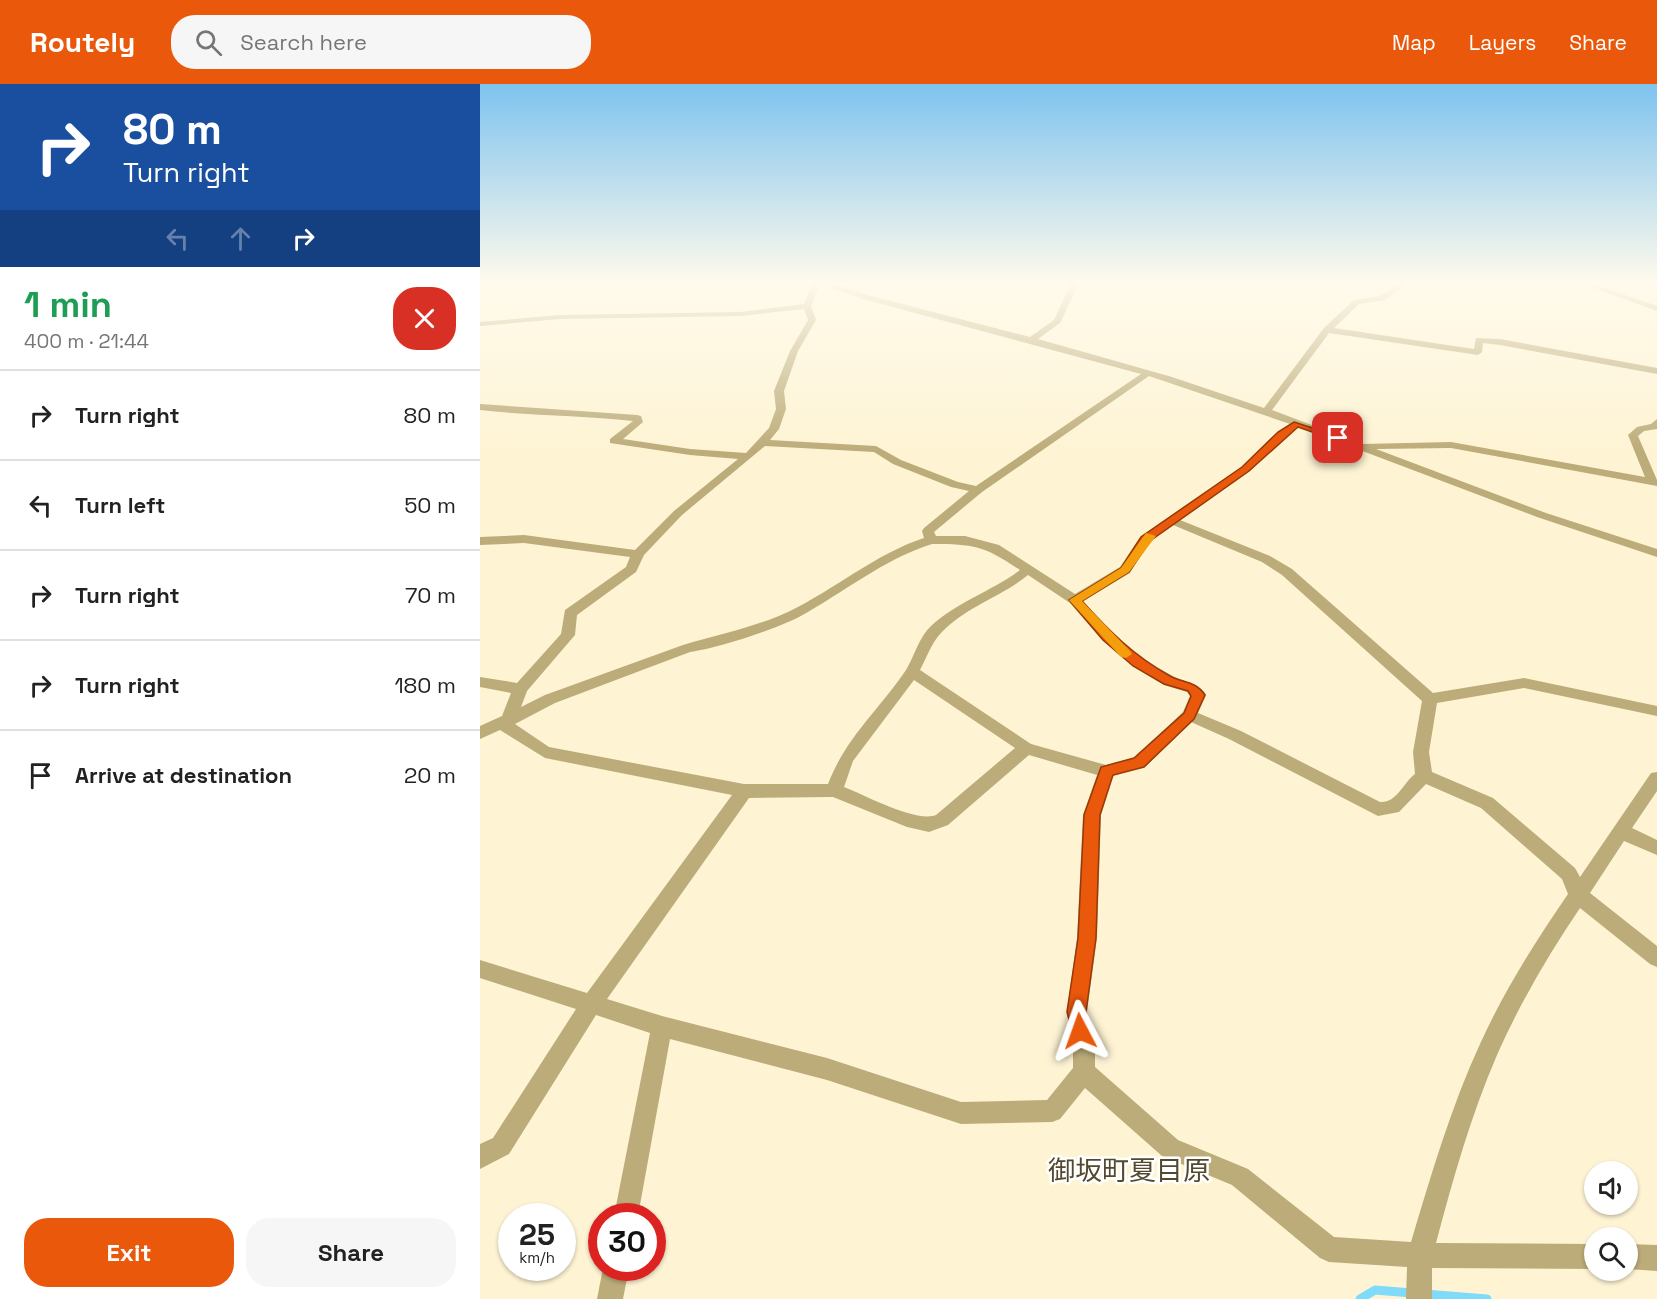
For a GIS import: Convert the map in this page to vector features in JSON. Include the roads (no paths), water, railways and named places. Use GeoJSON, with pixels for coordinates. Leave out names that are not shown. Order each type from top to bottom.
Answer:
{"type":"FeatureCollection","features":[{"type":"Feature","properties":{"kind":"street"},"geometry":{"type":"LineString","coordinates":[[802,338],[794,351],[779,391],[780,410],[774,429],[762,443],[678,513],[638,554],[631,569],[570,613],[568,635],[520,689],[506,726],[545,752],[744,791],[834,790],[913,822],[929,825],[942,820],[1026,748]]}},
{"type":"Feature","properties":{"kind":"street"},"geometry":{"type":"LineString","coordinates":[[1027,338],[1266,412],[1575,529],[1657,553]]}},
{"type":"Feature","properties":{"kind":"street"},"geometry":{"type":"LineString","coordinates":[[1266,412],[1321,338]]}},
{"type":"Feature","properties":{"kind":"street"},"geometry":{"type":"LineString","coordinates":[[1380,338],[1478,352],[1479,340],[1500,342],[1657,371]]}},
{"type":"Feature","properties":{"kind":"street"},"geometry":{"type":"LineString","coordinates":[[931,540],[928,531],[978,490],[1146,374]]}},
{"type":"Feature","properties":{"kind":"street"},"geometry":{"type":"LineString","coordinates":[[480,407],[512,411],[578,412],[637,418],[638,422],[614,441],[690,452],[747,456]]}},
{"type":"Feature","properties":{"kind":"street"},"geometry":{"type":"LineString","coordinates":[[1654,482],[1633,435],[1641,429],[1656,426],[1657,422]]}},
{"type":"Feature","properties":{"kind":"street"},"geometry":{"type":"LineString","coordinates":[[1075,600],[1125,570],[1145,539],[1246,469],[1282,434],[1297,424]]}},
{"type":"Feature","properties":{"kind":"street"},"geometry":{"type":"LineString","coordinates":[[762,443],[876,449],[897,462],[955,485],[978,490]]}},
{"type":"Feature","properties":{"kind":"street"},"geometry":{"type":"LineString","coordinates":[[1359,446],[1452,445],[1654,482]]}},
{"type":"Feature","properties":{"kind":"street"},"geometry":{"type":"LineString","coordinates":[[1173,521],[1266,559],[1287,572],[1430,699]]}},
{"type":"Feature","properties":{"kind":"street"},"geometry":{"type":"LineString","coordinates":[[480,541],[524,539],[638,554]]}},
{"type":"Feature","properties":{"kind":"street"},"geometry":{"type":"LineString","coordinates":[[480,733],[550,699],[688,648],[704,646],[792,615],[893,555],[931,540],[965,540],[985,545],[1028,570],[1075,600],[1107,637],[1138,663],[1169,681],[1186,685],[1197,691],[1198,699],[1189,715],[1139,763],[1107,771],[1026,748],[912,672]]}},
{"type":"Feature","properties":{"kind":"street"},"geometry":{"type":"LineString","coordinates":[[834,790],[846,759],[912,672],[925,643],[946,620],[1008,585],[1028,570]]}},
{"type":"Feature","properties":{"kind":"street"},"geometry":{"type":"LineString","coordinates":[[480,682],[520,689]]}},
{"type":"Feature","properties":{"kind":"street"},"geometry":{"type":"LineString","coordinates":[[1430,699],[1524,683],[1657,711]]}},
{"type":"Feature","properties":{"kind":"street"},"geometry":{"type":"LineString","coordinates":[[1424,776],[1421,752],[1430,699]]}},
{"type":"Feature","properties":{"kind":"street"},"geometry":{"type":"LineString","coordinates":[[1189,715],[1235,735],[1378,809],[1390,811],[1397,808],[1413,783],[1424,776]]}},
{"type":"Feature","properties":{"kind":"street"},"geometry":{"type":"LineString","coordinates":[[480,969],[662,1026],[827,1069],[962,1113],[1052,1111],[1084,1072],[1084,1050],[1077,1012],[1087,938],[1092,815],[1107,771]]}},
{"type":"Feature","properties":{"kind":"street"},"geometry":{"type":"LineString","coordinates":[[1424,776],[1487,803],[1569,874],[1577,894],[1657,958]]}},
{"type":"Feature","properties":{"kind":"street"},"geometry":{"type":"LineString","coordinates":[[1419,1299],[1420,1261],[1448,1155],[1488,1050],[1540,951],[1657,778]]}},
{"type":"Feature","properties":{"kind":"street"},"geometry":{"type":"LineString","coordinates":[[480,1157],[501,1146],[592,1004],[744,791]]}},
{"type":"Feature","properties":{"kind":"street"},"geometry":{"type":"LineString","coordinates":[[1622,831],[1657,848]]}},
{"type":"Feature","properties":{"kind":"street"},"geometry":{"type":"LineString","coordinates":[[628,1203],[662,1026]]}},
{"type":"Feature","properties":{"kind":"street"},"geometry":{"type":"LineString","coordinates":[[1084,1072],[1170,1148],[1240,1177],[1329,1249],[1420,1261],[1584,1257]]}},
{"type":"Feature","properties":{"kind":"street"},"geometry":{"type":"LineString","coordinates":[[1638,1257],[1657,1258]]}},
{"type":"Feature","properties":{"kind":"street"},"geometry":{"type":"LineString","coordinates":[[610,1299],[613,1281]]}},
{"type":"Feature","properties":{"kind":"waterway"},"geometry":{"type":"LineString","coordinates":[[1360,1299],[1375,1290],[1412,1293]]}},
{"type":"Feature","properties":{"kind":"waterway"},"geometry":{"type":"LineString","coordinates":[[1425,1294],[1487,1299]]}},
{"type":"Feature","properties":{"kind":"district","name":"御坂町夏目原"},"geometry":{"type":"Point","coordinates":[1129,1171]}}]}
